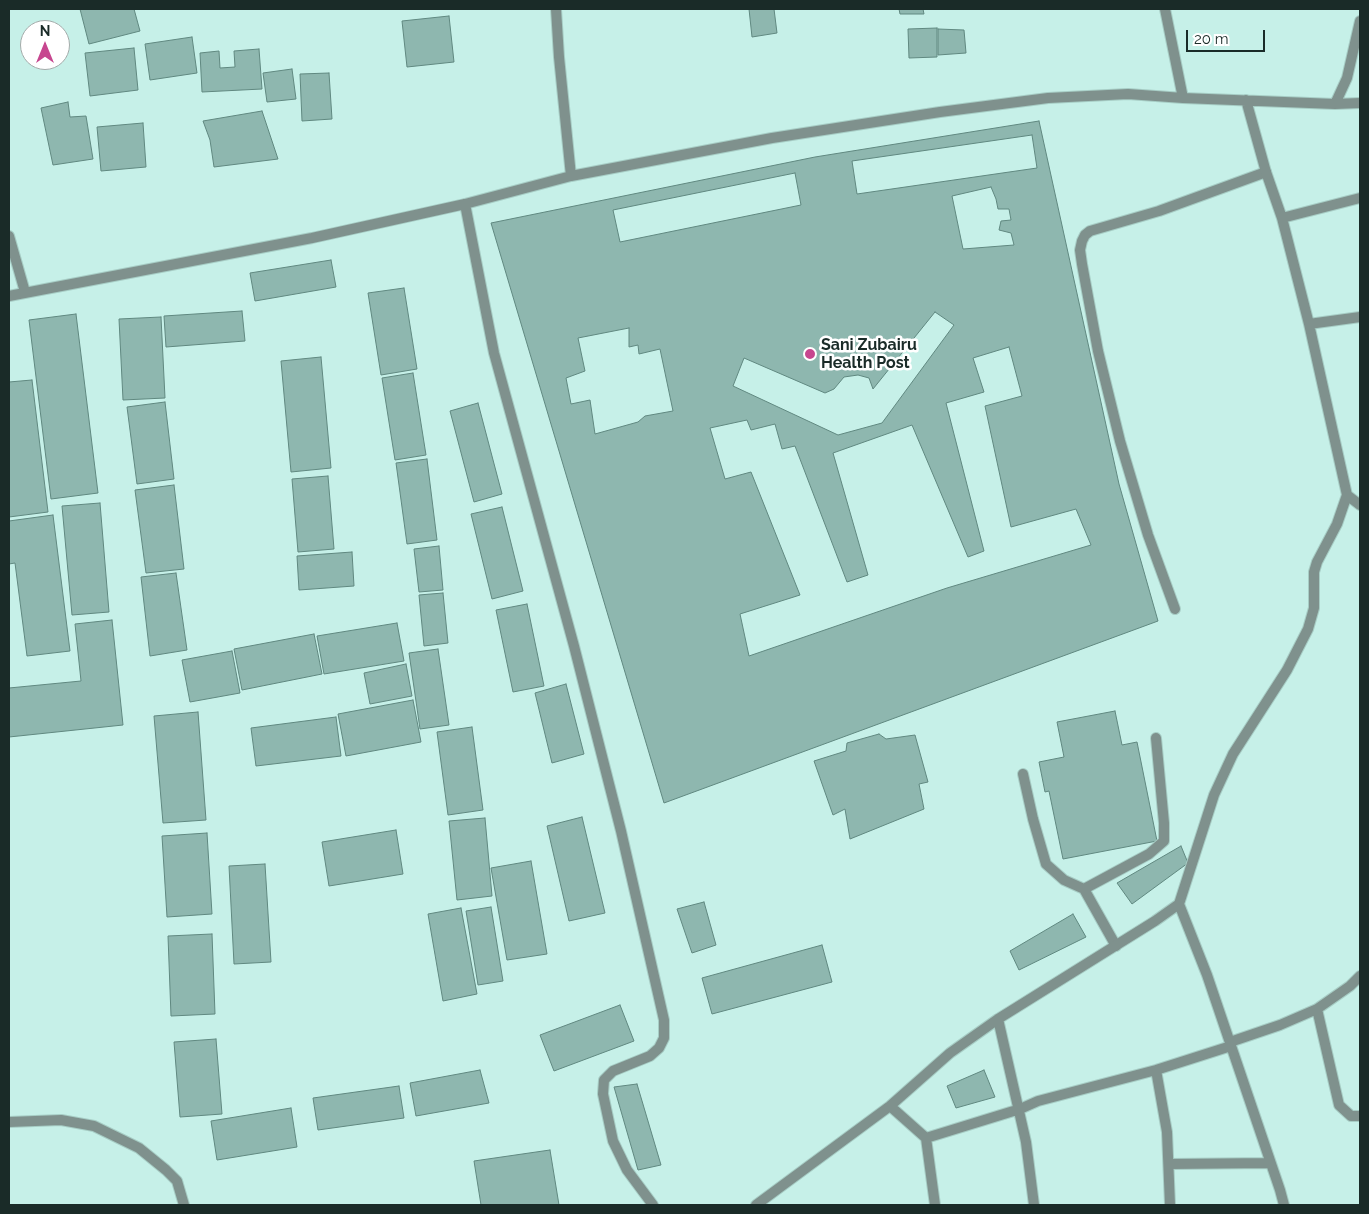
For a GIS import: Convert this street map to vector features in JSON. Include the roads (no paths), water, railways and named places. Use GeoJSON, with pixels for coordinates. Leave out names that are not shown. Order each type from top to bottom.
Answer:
{"type":"FeatureCollection","features":[{"type":"Feature","properties":{"kind":"street"},"geometry":{"type":"LineString","coordinates":[[556,9],[571,176]]}},
{"type":"Feature","properties":{"kind":"street"},"geometry":{"type":"LineString","coordinates":[[1165,9],[1183,98]]}},
{"type":"Feature","properties":{"kind":"street"},"geometry":{"type":"LineString","coordinates":[[1335,104],[1347,78],[1360,21]]}},
{"type":"Feature","properties":{"kind":"street"},"geometry":{"type":"LineString","coordinates":[[9,296],[312,238],[465,204],[571,176],[772,138],[993,105],[1048,98],[1128,94],[1335,104],[1360,103]]}},
{"type":"Feature","properties":{"kind":"street"},"geometry":{"type":"LineString","coordinates":[[756,1205],[890,1106],[950,1053],[998,1019],[1116,946],[1179,904],[1214,795],[1233,754],[1287,670],[1308,629],[1314,608],[1314,572],[1321,552],[1337,524],[1347,495],[1309,324],[1282,218],[1266,172],[1246,100]]}},
{"type":"Feature","properties":{"kind":"street"},"geometry":{"type":"LineString","coordinates":[[1176,609],[1148,535],[1114,414],[1094,332],[1080,250],[1085,235],[1090,231],[1159,211],[1266,172]]}},
{"type":"Feature","properties":{"kind":"street"},"geometry":{"type":"LineString","coordinates":[[1282,218],[1360,198]]}},
{"type":"Feature","properties":{"kind":"street"},"geometry":{"type":"LineString","coordinates":[[465,204],[494,353],[577,656],[621,831],[664,1020],[664,1038],[659,1048],[650,1056],[613,1071],[604,1080],[603,1094],[613,1141],[627,1170],[653,1205]]}},
{"type":"Feature","properties":{"kind":"street"},"geometry":{"type":"LineString","coordinates":[[9,236],[26,292]]}},
{"type":"Feature","properties":{"kind":"street"},"geometry":{"type":"LineString","coordinates":[[1309,324],[1360,317]]}},
{"type":"Feature","properties":{"kind":"street"},"geometry":{"type":"LineString","coordinates":[[1347,495],[1360,505]]}},
{"type":"Feature","properties":{"kind":"street"},"geometry":{"type":"LineString","coordinates":[[1084,889],[1149,854],[1164,841],[1156,738]]}},
{"type":"Feature","properties":{"kind":"street"},"geometry":{"type":"LineString","coordinates":[[1023,774],[1046,864],[1064,880],[1084,889],[1116,946]]}},
{"type":"Feature","properties":{"kind":"street"},"geometry":{"type":"LineString","coordinates":[[1179,904],[1207,975],[1284,1205]]}},
{"type":"Feature","properties":{"kind":"street"},"geometry":{"type":"LineString","coordinates":[[926,1138],[1020,1109],[1038,1101],[1156,1070],[1230,1044],[1317,1009],[1350,986],[1360,976]]}},
{"type":"Feature","properties":{"kind":"street"},"geometry":{"type":"LineString","coordinates":[[1317,1009],[1339,1104],[1352,1116],[1360,1116]]}},
{"type":"Feature","properties":{"kind":"street"},"geometry":{"type":"LineString","coordinates":[[998,1019],[1020,1109],[1034,1205]]}},
{"type":"Feature","properties":{"kind":"street"},"geometry":{"type":"LineString","coordinates":[[1156,1070],[1167,1132],[1170,1164],[1170,1205]]}},
{"type":"Feature","properties":{"kind":"street"},"geometry":{"type":"LineString","coordinates":[[890,1106],[926,1138],[935,1205]]}},
{"type":"Feature","properties":{"kind":"street"},"geometry":{"type":"LineString","coordinates":[[9,1122],[61,1120],[94,1126],[139,1148],[166,1170],[176,1182],[184,1205]]}},
{"type":"Feature","properties":{"kind":"street"},"geometry":{"type":"LineString","coordinates":[[1170,1164],[1270,1163]]}},
{"type":"Feature","properties":{"kind":"place","name":"Sani Zubairu Health Post"},"geometry":{"type":"Point","coordinates":[810,354]}}]}
